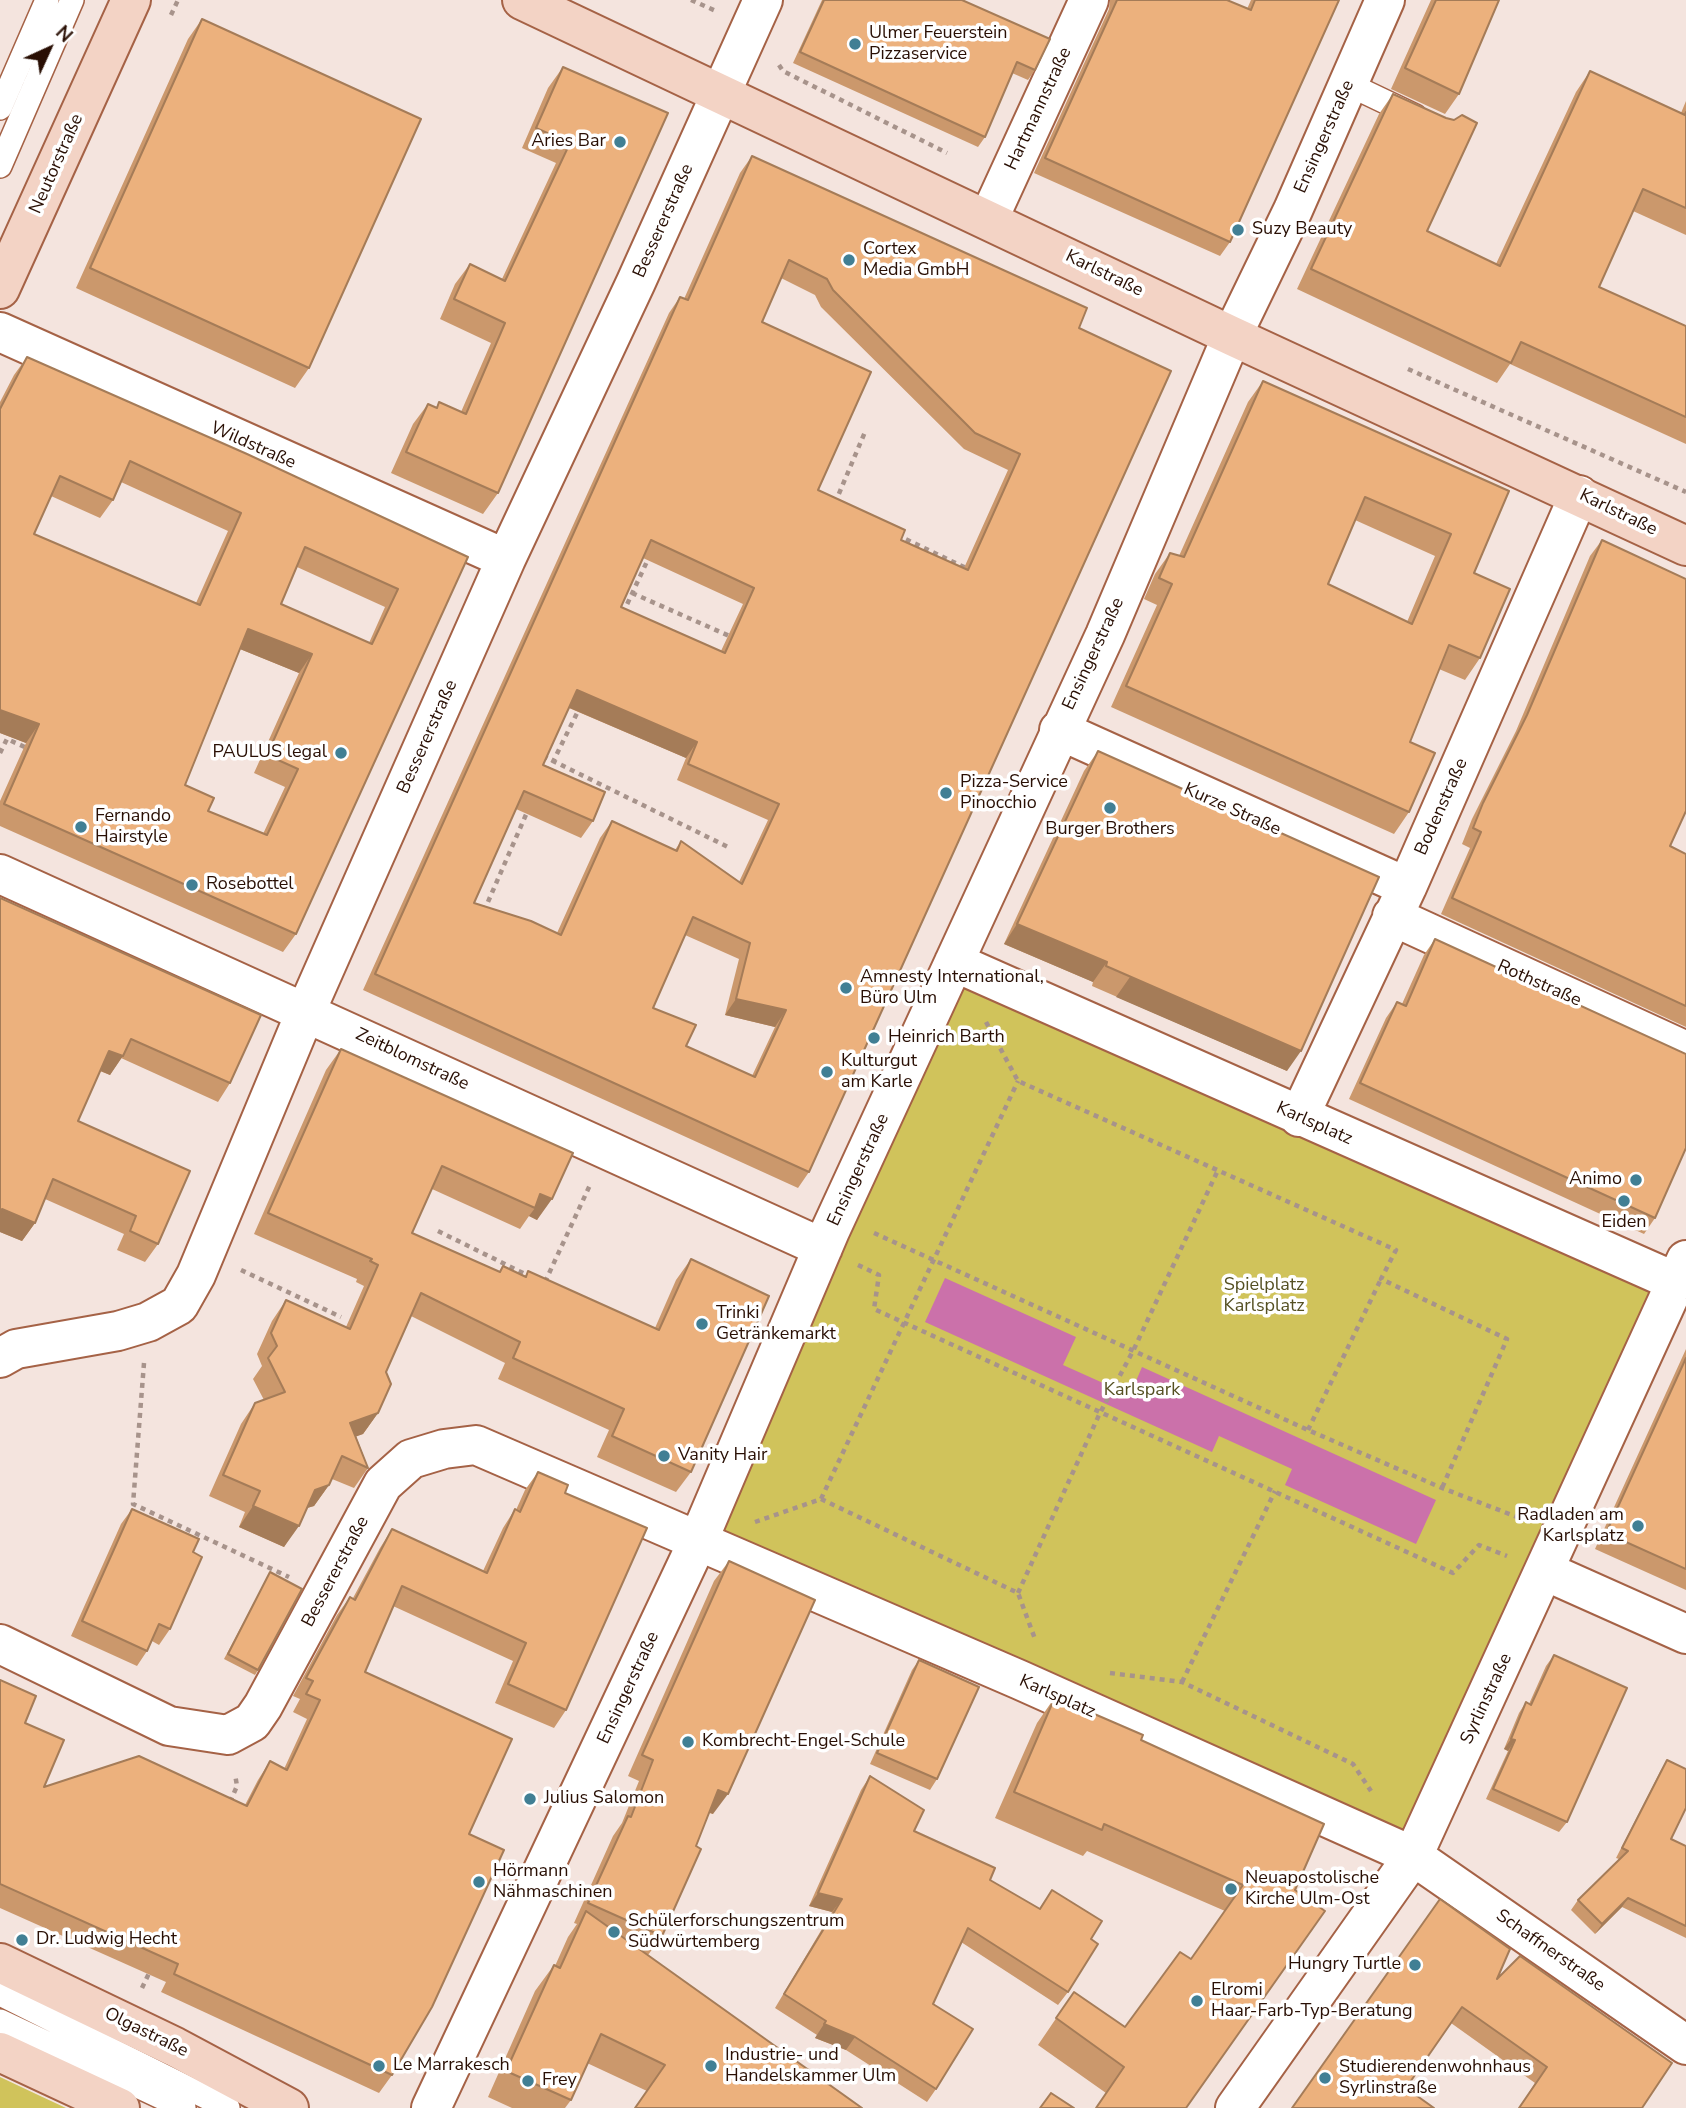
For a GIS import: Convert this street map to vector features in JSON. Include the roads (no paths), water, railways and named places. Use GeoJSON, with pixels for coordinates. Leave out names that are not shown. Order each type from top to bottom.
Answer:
{"type":"FeatureCollection","features":[{"type":"Feature","properties":{"kind":"main road","name":"Neutorstraße"},"geometry":{"type":"LineString","coordinates":[[0,289],[131,0]]}},
{"type":"Feature","properties":{"kind":"main road","name":"Karlstraße"},"geometry":{"type":"LineString","coordinates":[[523,0],[989,218],[1232,336],[1686,546]]}},
{"type":"Feature","properties":{"kind":"main road","name":"Olgastraße"},"geometry":{"type":"LineString","coordinates":[[0,1963],[126,2023],[289,2108]]}},
{"type":"Feature","properties":{"kind":"main road"},"geometry":{"type":"LineString","coordinates":[[0,2052],[120,2108]]}},
{"type":"Feature","properties":{"kind":"street","name":"Hartmannstraße"},"geometry":{"type":"LineString","coordinates":[[989,218],[1089,0]]}},
{"type":"Feature","properties":{"kind":"street","name":"Ensingerstraße"},"geometry":{"type":"LineString","coordinates":[[431,2108],[698,1541],[830,1232],[1105,635],[1232,336],[1385,0]]}},
{"type":"Feature","properties":{"kind":"street","name":"Bessererstraße"},"geometry":{"type":"LineString","coordinates":[[0,1358],[16,1349],[90,1337],[148,1322],[179,1305],[206,1253],[306,1011],[506,559],[757,13]]}},
{"type":"Feature","properties":{"kind":"street","name":"Wildstraße"},"geometry":{"type":"LineString","coordinates":[[0,332],[506,559]]}},
{"type":"Feature","properties":{"kind":"street","name":"Bodenstraße"},"geometry":{"type":"LineString","coordinates":[[1298,1117],[1399,902],[1579,495]]}},
{"type":"Feature","properties":{"kind":"street","name":"Kurze Straße"},"geometry":{"type":"LineString","coordinates":[[1059,730],[1399,902]]}},
{"type":"Feature","properties":{"kind":"street","name":"Zeitblomstraße"},"geometry":{"type":"LineString","coordinates":[[0,874],[607,1149],[830,1232]]}},
{"type":"Feature","properties":{"kind":"street","name":"Rothstraße"},"geometry":{"type":"LineString","coordinates":[[1399,902],[1686,1051]]}},
{"type":"Feature","properties":{"kind":"street","name":"Karlsplatz"},"geometry":{"type":"LineString","coordinates":[[954,962],[1298,1117],[1681,1271]]}},
{"type":"Feature","properties":{"kind":"street","name":"Syrlinstraße"},"geometry":{"type":"LineString","coordinates":[[1236,2108],[1413,1856],[1681,1271]]}},
{"type":"Feature","properties":{"kind":"street","name":"Bessererstraße"},"geometry":{"type":"LineString","coordinates":[[0,1644],[169,1726],[228,1735],[252,1722],[263,1706],[383,1484],[411,1459],[444,1448],[476,1445],[698,1541]]}},
{"type":"Feature","properties":{"kind":"street","name":"Karlsplatz"},"geometry":{"type":"LineString","coordinates":[[698,1541],[1413,1856]]}},
{"type":"Feature","properties":{"kind":"street"},"geometry":{"type":"LineString","coordinates":[[1545,1571],[1686,1634]]}},
{"type":"Feature","properties":{"kind":"street","name":"Schaffnerstraße"},"geometry":{"type":"LineString","coordinates":[[1413,1856],[1686,2045]]}},
{"type":"Feature","properties":{"kind":"lane"},"geometry":{"type":"LineString","coordinates":[[0,108],[47,0]]}},
{"type":"Feature","properties":{"kind":"lane"},"geometry":{"type":"LineString","coordinates":[[0,166],[72,0]]}},
{"type":"Feature","properties":{"kind":"lane"},"geometry":{"type":"LineString","coordinates":[[1348,84],[1438,127]]}},
{"type":"Feature","properties":{"kind":"lane"},"geometry":{"type":"LineString","coordinates":[[0,1994],[228,2108]]}},
{"type":"Feature","properties":{"kind":"lane"},"geometry":{"type":"LineString","coordinates":[[0,2021],[184,2108]]}},
{"type":"Feature","properties":{"kind":"place","name":"Ulmer Feuerstein Pizzaservice"},"geometry":{"type":"Point","coordinates":[855,44]}},
{"type":"Feature","properties":{"kind":"place","name":"Aries Bar"},"geometry":{"type":"Point","coordinates":[620,142]}},
{"type":"Feature","properties":{"kind":"place","name":"Suzy Beauty"},"geometry":{"type":"Point","coordinates":[1238,230]}},
{"type":"Feature","properties":{"kind":"place","name":"Cortex Media GmbH"},"geometry":{"type":"Point","coordinates":[849,260]}},
{"type":"Feature","properties":{"kind":"place","name":"PAULUS legal"},"geometry":{"type":"Point","coordinates":[341,753]}},
{"type":"Feature","properties":{"kind":"place","name":"Pizza-Service Pinocchio"},"geometry":{"type":"Point","coordinates":[946,793]}},
{"type":"Feature","properties":{"kind":"place","name":"Burger Brothers"},"geometry":{"type":"Point","coordinates":[1110,808]}},
{"type":"Feature","properties":{"kind":"place","name":"Fernando Hairstyle"},"geometry":{"type":"Point","coordinates":[81,827]}},
{"type":"Feature","properties":{"kind":"place","name":"Rosebottel"},"geometry":{"type":"Point","coordinates":[192,885]}},
{"type":"Feature","properties":{"kind":"place","name":"Amnesty International, Büro Ulm"},"geometry":{"type":"Point","coordinates":[846,988]}},
{"type":"Feature","properties":{"kind":"place","name":"Heinrich Barth"},"geometry":{"type":"Point","coordinates":[874,1038]}},
{"type":"Feature","properties":{"kind":"place","name":"Kulturgut am Karle"},"geometry":{"type":"Point","coordinates":[827,1072]}},
{"type":"Feature","properties":{"kind":"place","name":"Animo"},"geometry":{"type":"Point","coordinates":[1636,1180]}},
{"type":"Feature","properties":{"kind":"place","name":"Eiden"},"geometry":{"type":"Point","coordinates":[1624,1201]}},
{"type":"Feature","properties":{"kind":"place","name":"Trinki Getränkemarkt"},"geometry":{"type":"Point","coordinates":[702,1324]}},
{"type":"Feature","properties":{"kind":"place","name":"Vanity Hair"},"geometry":{"type":"Point","coordinates":[664,1456]}},
{"type":"Feature","properties":{"kind":"place","name":"Radladen am Karlsplatz"},"geometry":{"type":"Point","coordinates":[1638,1526]}},
{"type":"Feature","properties":{"kind":"place","name":"Kombrecht-Engel-Schule"},"geometry":{"type":"Point","coordinates":[688,1742]}},
{"type":"Feature","properties":{"kind":"place","name":"Julius Salomon"},"geometry":{"type":"Point","coordinates":[530,1799]}},
{"type":"Feature","properties":{"kind":"place","name":"Hörmann Nähmaschinen"},"geometry":{"type":"Point","coordinates":[479,1882]}},
{"type":"Feature","properties":{"kind":"place","name":"Neuapostolische Kirche Ulm-Ost"},"geometry":{"type":"Point","coordinates":[1231,1889]}},
{"type":"Feature","properties":{"kind":"place","name":"Schülerforschungszentrum Südwürtemberg"},"geometry":{"type":"Point","coordinates":[614,1932]}},
{"type":"Feature","properties":{"kind":"place","name":"Dr. Ludwig Hecht"},"geometry":{"type":"Point","coordinates":[22,1940]}},
{"type":"Feature","properties":{"kind":"place","name":"Hungry Turtle"},"geometry":{"type":"Point","coordinates":[1415,1965]}},
{"type":"Feature","properties":{"kind":"place","name":"Elromi Haar-Farb-Typ-Beratung"},"geometry":{"type":"Point","coordinates":[1197,2001]}},
{"type":"Feature","properties":{"kind":"place","name":"Le Marrakesch"},"geometry":{"type":"Point","coordinates":[379,2066]}},
{"type":"Feature","properties":{"kind":"place","name":"Industrie- und Handelskammer Ulm"},"geometry":{"type":"Point","coordinates":[711,2066]}},
{"type":"Feature","properties":{"kind":"place","name":"Studierendenwohnhaus Syrlinstraße"},"geometry":{"type":"Point","coordinates":[1325,2078]}},
{"type":"Feature","properties":{"kind":"place","name":"Frey"},"geometry":{"type":"Point","coordinates":[528,2081]}},
{"type":"Feature","properties":{"kind":"park label","name":"Spielplatz Karlsplatz"},"geometry":{"type":"Point","coordinates":[1264,1296]}},
{"type":"Feature","properties":{"kind":"park label","name":"Karlspark"},"geometry":{"type":"Point","coordinates":[1142,1391]}}]}
